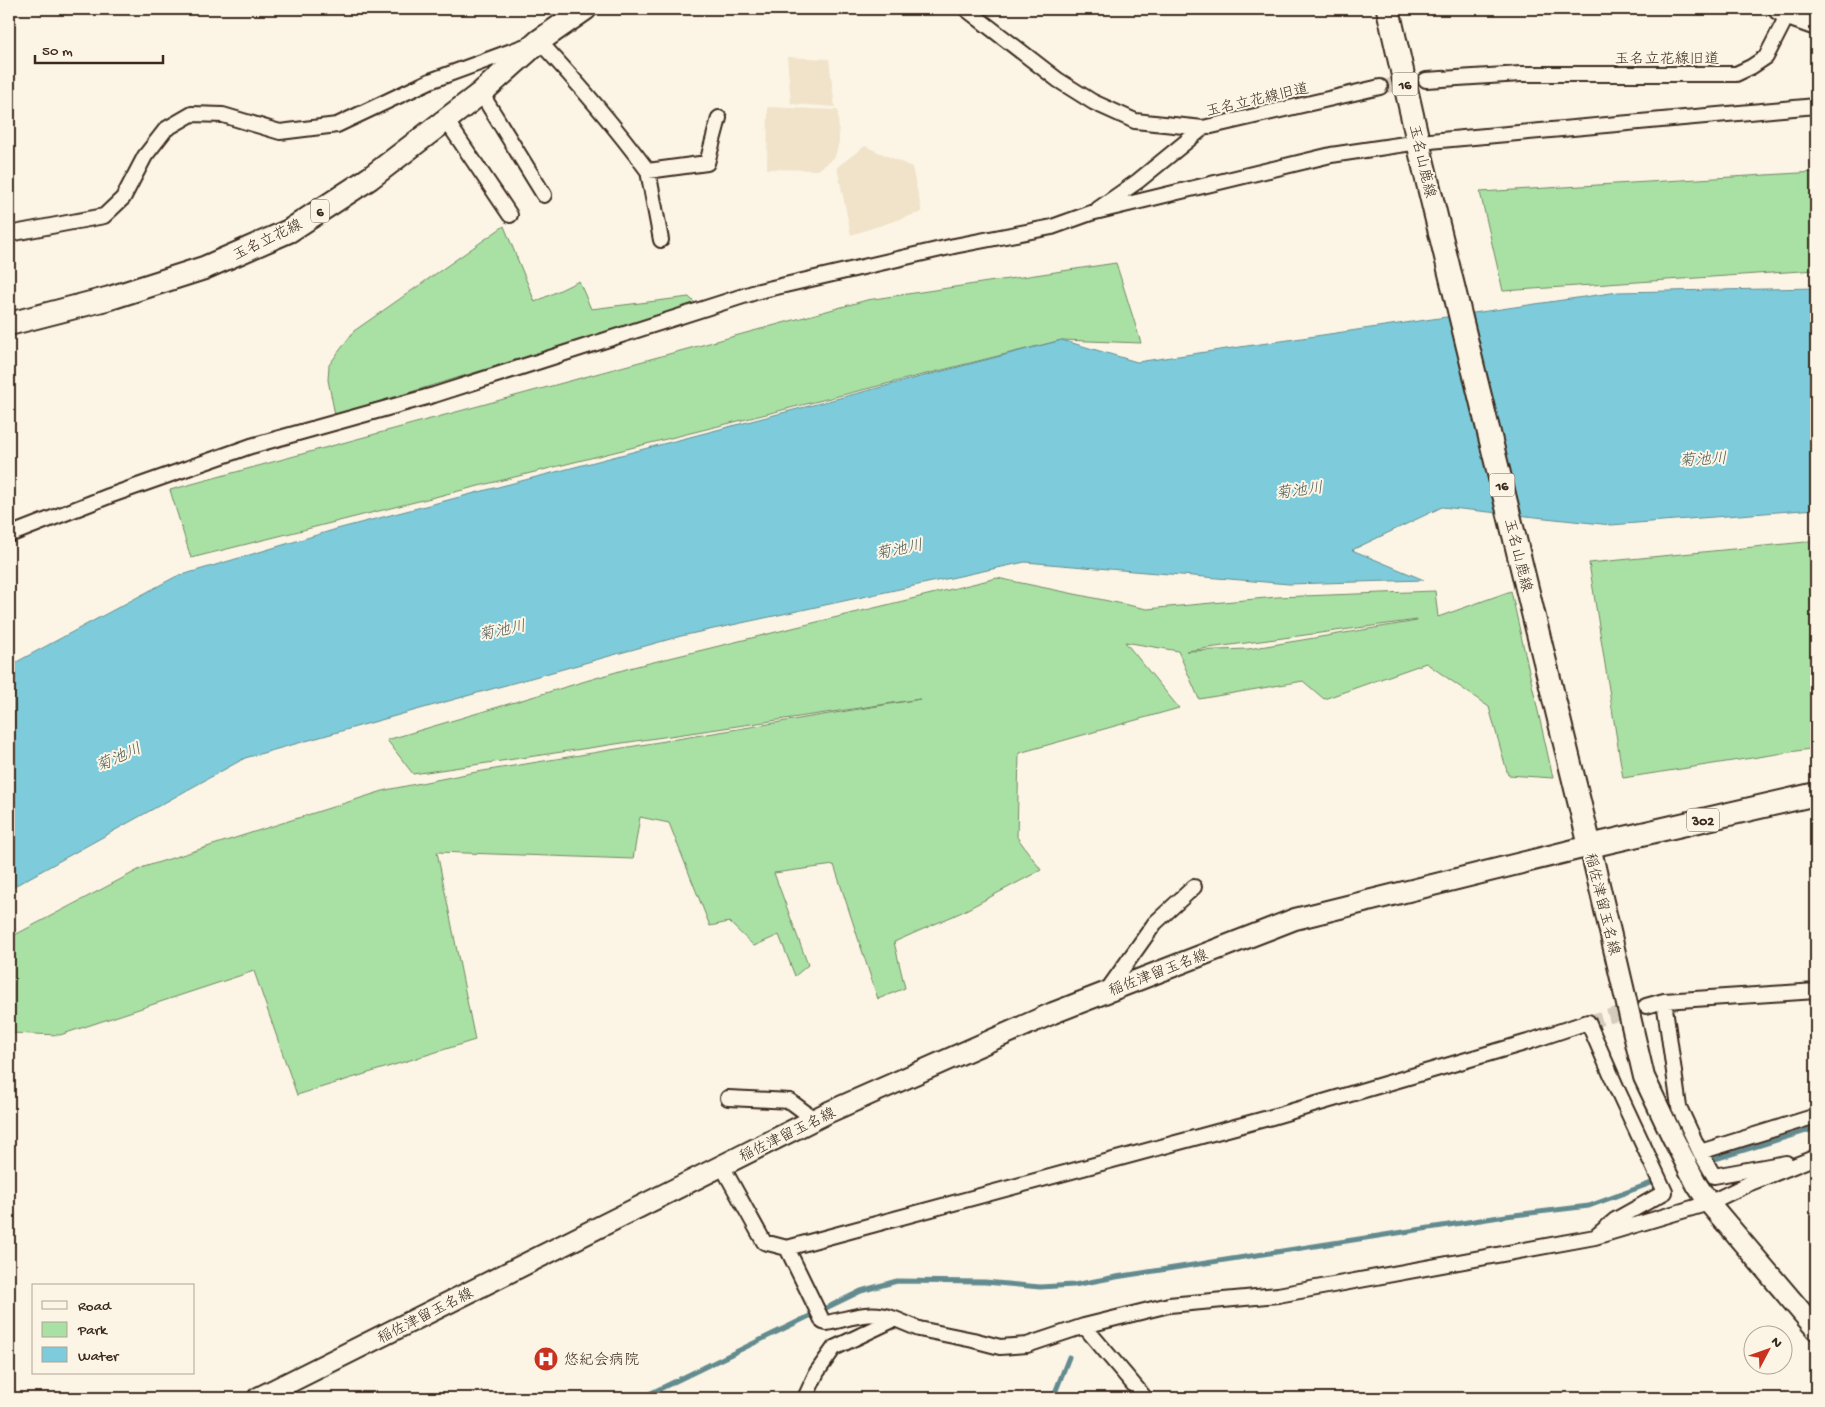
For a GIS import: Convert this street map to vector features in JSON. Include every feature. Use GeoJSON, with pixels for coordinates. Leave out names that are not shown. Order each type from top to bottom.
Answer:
{"type":"FeatureCollection","features":[{"type":"Feature","properties":{"kind":"main road","name":"玉名立花線"},"geometry":{"type":"LineString","coordinates":[[9,324],[110,298],[204,268],[289,231],[370,178],[481,93],[539,41],[585,9]]}},
{"type":"Feature","properties":{"kind":"main road","name":"玉名山鹿線"},"geometry":{"type":"LineString","coordinates":[[1388,9],[1590,846]]}},
{"type":"Feature","properties":{"kind":"main road"},"geometry":{"type":"LineString","coordinates":[[1784,11],[1816,24]]}},
{"type":"Feature","properties":{"kind":"main road","name":"302"},"geometry":{"type":"LineString","coordinates":[[1590,846],[1816,794]]}},
{"type":"Feature","properties":{"kind":"main road","name":"稲佐津留玉名線"},"geometry":{"type":"LineString","coordinates":[[258,1398],[814,1119],[1052,1013],[1295,919],[1590,846],[1644,1077],[1697,1186],[1709,1203],[1816,1329]]}},
{"type":"Feature","properties":{"kind":"street","name":"玉名立花線旧道"},"geometry":{"type":"LineString","coordinates":[[966,9],[1058,80],[1093,102],[1135,121],[1203,128],[1380,88]]}},
{"type":"Feature","properties":{"kind":"street","name":"玉名立花線旧道"},"geometry":{"type":"LineString","coordinates":[[1426,80],[1521,74],[1736,74],[1766,57],[1784,11]]}},
{"type":"Feature","properties":{"kind":"street"},"geometry":{"type":"LineString","coordinates":[[539,41],[583,88],[648,171],[661,240]]}},
{"type":"Feature","properties":{"kind":"street","name":"6"},"geometry":{"type":"LineString","coordinates":[[9,234],[104,216],[123,198],[145,156],[166,129],[192,114],[223,115],[280,132],[337,125],[430,81],[539,41]]}},
{"type":"Feature","properties":{"kind":"street"},"geometry":{"type":"LineString","coordinates":[[481,93],[544,195]]}},
{"type":"Feature","properties":{"kind":"street"},"geometry":{"type":"LineString","coordinates":[[9,535],[109,496],[251,446],[434,395],[759,291],[954,246],[1052,227],[1091,213],[1330,156],[1421,150],[1816,106]]}},
{"type":"Feature","properties":{"kind":"street"},"geometry":{"type":"LineString","coordinates":[[648,171],[707,162],[719,118]]}},
{"type":"Feature","properties":{"kind":"street"},"geometry":{"type":"LineString","coordinates":[[446,120],[510,215]]}},
{"type":"Feature","properties":{"kind":"street"},"geometry":{"type":"LineString","coordinates":[[1091,213],[1138,181],[1203,128]]}},
{"type":"Feature","properties":{"kind":"street"},"geometry":{"type":"LineString","coordinates":[[1106,993],[1155,923],[1194,887]]}},
{"type":"Feature","properties":{"kind":"street"},"geometry":{"type":"LineString","coordinates":[[1646,1006],[1664,1001],[1816,991]]}},
{"type":"Feature","properties":{"kind":"street"},"geometry":{"type":"LineString","coordinates":[[1664,1001],[1679,1107],[1700,1152],[1714,1176],[1816,1157]]}},
{"type":"Feature","properties":{"kind":"street"},"geometry":{"type":"LineString","coordinates":[[722,1166],[764,1242],[787,1248],[1272,1117],[1528,1042],[1588,1022],[1618,1091],[1666,1192],[1615,1220],[1595,1237]]}},
{"type":"Feature","properties":{"kind":"street"},"geometry":{"type":"LineString","coordinates":[[728,1098],[790,1101],[814,1119]]}},
{"type":"Feature","properties":{"kind":"street"},"geometry":{"type":"LineString","coordinates":[[1700,1152],[1816,1116]]}},
{"type":"Feature","properties":{"kind":"street"},"geometry":{"type":"LineString","coordinates":[[787,1248],[823,1322],[827,1323],[871,1313],[883,1314],[919,1329],[1000,1347],[1027,1345],[1084,1326],[1169,1305],[1278,1294],[1595,1237],[1709,1203],[1748,1184],[1816,1157]]}},
{"type":"Feature","properties":{"kind":"street"},"geometry":{"type":"LineString","coordinates":[[805,1398],[817,1372],[834,1348],[895,1319]]}},
{"type":"Feature","properties":{"kind":"street"},"geometry":{"type":"LineString","coordinates":[[1084,1326],[1145,1398]]}},
{"type":"Feature","properties":{"kind":"shaded area"},"geometry":{"type":"Polygon","coordinates":[[[787,57],[829,59],[835,107],[791,104],[787,57]]]}},
{"type":"Feature","properties":{"kind":"shaded area"},"geometry":{"type":"Polygon","coordinates":[[[768,107],[838,110],[839,142],[835,157],[818,170],[767,169],[768,107]]]}},
{"type":"Feature","properties":{"kind":"shaded area"},"geometry":{"type":"Polygon","coordinates":[[[865,146],[912,167],[922,212],[851,235],[837,167],[865,146]]]}},
{"type":"Feature","properties":{"kind":"green space"},"geometry":{"type":"Polygon","coordinates":[[[1816,172],[1816,270],[1503,291],[1480,192],[1816,172]]]}},
{"type":"Feature","properties":{"kind":"green space"},"geometry":{"type":"Polygon","coordinates":[[[504,226],[535,302],[579,281],[591,309],[689,297],[697,305],[335,415],[328,380],[329,365],[354,331],[504,226]]]}},
{"type":"Feature","properties":{"kind":"green space"},"geometry":{"type":"Polygon","coordinates":[[[1116,263],[1141,343],[1062,340],[191,558],[170,490],[867,300],[1116,263]]]}},
{"type":"Feature","properties":{"kind":"green space"},"geometry":{"type":"Polygon","coordinates":[[[1816,541],[1816,748],[1623,778],[1589,563],[1816,541]]]}},
{"type":"Feature","properties":{"kind":"green space"},"geometry":{"type":"Polygon","coordinates":[[[997,578],[1147,609],[1277,597],[1435,591],[1438,617],[1511,591],[1553,778],[1508,775],[1489,707],[1426,663],[1324,699],[1303,681],[1199,699],[1178,651],[1125,642],[1179,708],[1019,753],[1017,837],[1041,870],[962,912],[894,942],[905,988],[878,999],[834,865],[774,873],[808,965],[795,976],[779,935],[754,946],[729,922],[710,926],[669,823],[640,817],[633,859],[437,852],[475,1040],[297,1095],[254,971],[60,1035],[9,1033],[9,938],[144,867],[386,790],[471,773],[920,699],[413,774],[387,740],[633,667],[997,578]],[[1417,620],[1186,651],[1248,649],[1417,621],[1417,620]]]}},
{"type":"Feature","properties":{"kind":"water","name":"菊池川"},"geometry":{"type":"Polygon","coordinates":[[[1816,288],[1816,509],[1611,525],[1442,507],[1352,550],[1424,580],[1289,584],[1025,562],[681,636],[245,758],[9,889],[9,666],[175,577],[337,529],[1062,340],[1137,362],[1618,292],[1816,288]]]}},
{"type":"Feature","properties":{"kind":"waterway"},"geometry":{"type":"LineString","coordinates":[[1715,1159],[1816,1128]]}},
{"type":"Feature","properties":{"kind":"waterway"},"geometry":{"type":"LineString","coordinates":[[641,1398],[861,1291],[897,1281],[985,1282],[1040,1287],[1074,1285],[1506,1216],[1589,1206],[1654,1182]]}},
{"type":"Feature","properties":{"kind":"waterway"},"geometry":{"type":"LineString","coordinates":[[1053,1398],[1069,1357]]}},
{"type":"Feature","properties":{"kind":"tunnel"},"geometry":{"type":"LineString","coordinates":[[1380,87],[1426,80]]}},
{"type":"Feature","properties":{"kind":"tunnel"},"geometry":{"type":"LineString","coordinates":[[1588,1022],[1646,1006]]}},
{"type":"Feature","properties":{"kind":"place","name":"悠紀会病院"},"geometry":{"type":"Point","coordinates":[546,1359]}}]}
